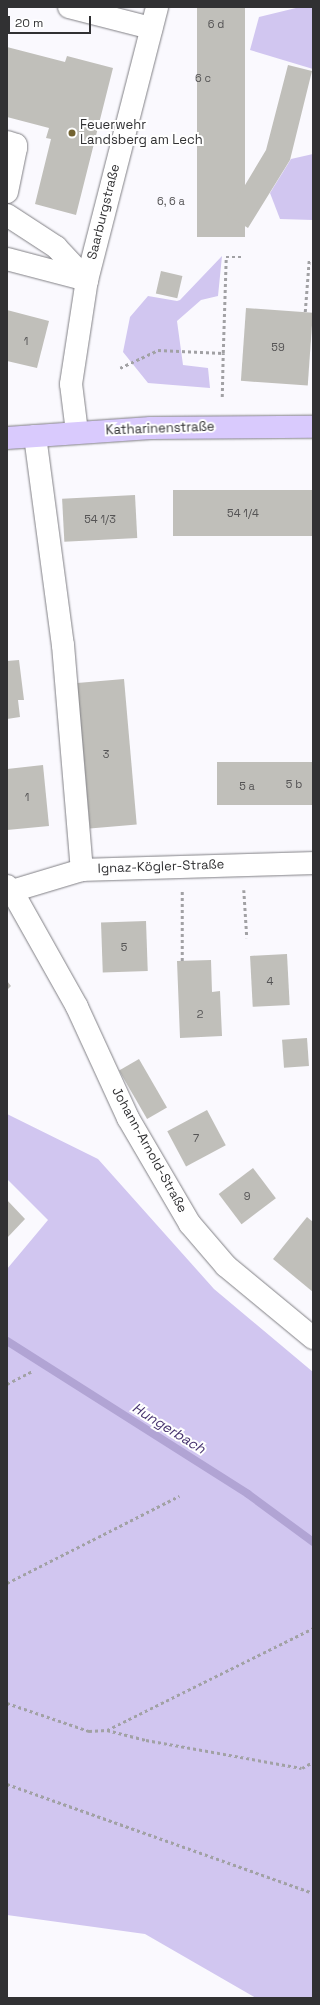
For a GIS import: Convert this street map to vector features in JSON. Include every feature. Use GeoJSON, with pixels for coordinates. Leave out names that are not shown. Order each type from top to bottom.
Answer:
{"type":"FeatureCollection","features":[{"type":"Feature","properties":{"kind":"main road","name":"Katharinenstraße"},"geometry":{"type":"LineString","coordinates":[[7,438],[151,428],[313,427]]}},
{"type":"Feature","properties":{"kind":"street"},"geometry":{"type":"LineString","coordinates":[[69,7],[151,28]]}},
{"type":"Feature","properties":{"kind":"street","name":"Saarburgstraße"},"geometry":{"type":"LineString","coordinates":[[77,432],[71,384],[87,280],[157,7]]}},
{"type":"Feature","properties":{"kind":"street"},"geometry":{"type":"LineString","coordinates":[[7,142],[16,145],[7,192]]}},
{"type":"Feature","properties":{"kind":"street"},"geometry":{"type":"LineString","coordinates":[[7,215],[56,247],[87,280]]}},
{"type":"Feature","properties":{"kind":"street"},"geometry":{"type":"LineString","coordinates":[[7,259],[87,280]]}},
{"type":"Feature","properties":{"kind":"street"},"geometry":{"type":"LineString","coordinates":[[35,436],[63,645],[82,870]]}},
{"type":"Feature","properties":{"kind":"street","name":"Ignaz-Kögler-Straße"},"geometry":{"type":"LineString","coordinates":[[9,888],[82,870],[313,863]]}},
{"type":"Feature","properties":{"kind":"street","name":"Johann-Arnold-Straße"},"geometry":{"type":"LineString","coordinates":[[9,888],[78,1007],[128,1118],[190,1224],[226,1266],[313,1338]]}},
{"type":"Feature","properties":{"kind":"path"},"geometry":{"type":"LineString","coordinates":[[222,397],[226,257],[244,257]]}},
{"type":"Feature","properties":{"kind":"path"},"geometry":{"type":"LineString","coordinates":[[305,312],[309,260]]}},
{"type":"Feature","properties":{"kind":"path"},"geometry":{"type":"LineString","coordinates":[[120,368],[158,350],[223,353]]}},
{"type":"Feature","properties":{"kind":"path"},"geometry":{"type":"LineString","coordinates":[[242,864],[247,938]]}},
{"type":"Feature","properties":{"kind":"path"},"geometry":{"type":"LineString","coordinates":[[182,866],[182,961]]}},
{"type":"Feature","properties":{"kind":"path"},"geometry":{"type":"LineString","coordinates":[[7,1384],[32,1371]]}},
{"type":"Feature","properties":{"kind":"path"},"geometry":{"type":"LineString","coordinates":[[7,1582],[179,1496]]}},
{"type":"Feature","properties":{"kind":"path"},"geometry":{"type":"LineString","coordinates":[[107,1730],[313,1628]]}},
{"type":"Feature","properties":{"kind":"path"},"geometry":{"type":"LineString","coordinates":[[7,1703],[89,1731],[107,1730],[146,1740],[302,1768],[313,1762]]}},
{"type":"Feature","properties":{"kind":"path"},"geometry":{"type":"LineString","coordinates":[[7,1784],[313,1893]]}},
{"type":"Feature","properties":{"kind":"shaded area"},"geometry":{"type":"Polygon","coordinates":[[[300,7],[313,7],[313,69],[250,50],[259,17],[300,7]]]}},
{"type":"Feature","properties":{"kind":"shaded area"},"geometry":{"type":"Polygon","coordinates":[[[313,154],[313,220],[280,219],[270,193],[291,159],[313,154]]]}},
{"type":"Feature","properties":{"kind":"shaded area"},"geometry":{"type":"Polygon","coordinates":[[[222,256],[218,296],[201,300],[177,321],[183,365],[208,368],[210,388],[148,383],[123,352],[130,317],[148,296],[177,301],[180,300],[222,256]]]}},
{"type":"Feature","properties":{"kind":"shaded area"},"geometry":{"type":"Polygon","coordinates":[[[7,1114],[98,1159],[214,1289],[313,1372],[313,1998],[256,1998],[145,1934],[7,1915],[7,1269],[48,1220],[7,1179],[7,1114]]]}},
{"type":"Feature","properties":{"kind":"building"},"geometry":{"type":"Polygon","coordinates":[[[197,7],[245,7],[245,237],[197,237],[197,7]]]}},
{"type":"Feature","properties":{"kind":"building","name":"Feuerwehr Landsberg am Lech"},"geometry":{"type":"Polygon","coordinates":[[[7,47],[65,62],[67,56],[113,68],[76,215],[35,204],[51,139],[46,138],[49,128],[7,117],[7,47]]]}},
{"type":"Feature","properties":{"kind":"building"},"geometry":{"type":"Polygon","coordinates":[[[288,65],[312,71],[290,160],[248,228],[227,215],[266,150],[288,65]]]}},
{"type":"Feature","properties":{"kind":"building"},"geometry":{"type":"Polygon","coordinates":[[[161,271],[182,276],[177,298],[156,293],[161,271]]]}},
{"type":"Feature","properties":{"kind":"building"},"geometry":{"type":"Polygon","coordinates":[[[246,308],[313,313],[308,385],[241,381],[246,308]]]}},
{"type":"Feature","properties":{"kind":"building"},"geometry":{"type":"Polygon","coordinates":[[[7,310],[49,321],[37,368],[7,361],[7,310]]]}},
{"type":"Feature","properties":{"kind":"building"},"geometry":{"type":"Polygon","coordinates":[[[173,490],[313,490],[313,536],[173,536],[173,490]]]}},
{"type":"Feature","properties":{"kind":"building"},"geometry":{"type":"Polygon","coordinates":[[[135,495],[137,538],[64,542],[62,499],[135,495]]]}},
{"type":"Feature","properties":{"kind":"building"},"geometry":{"type":"Polygon","coordinates":[[[19,660],[24,700],[18,700],[20,717],[7,719],[7,661],[19,660]]]}},
{"type":"Feature","properties":{"kind":"building"},"geometry":{"type":"Polygon","coordinates":[[[124,679],[137,824],[90,829],[77,683],[124,679]]]}},
{"type":"Feature","properties":{"kind":"building"},"geometry":{"type":"Polygon","coordinates":[[[217,762],[313,762],[313,805],[217,805],[217,762]]]}},
{"type":"Feature","properties":{"kind":"building"},"geometry":{"type":"Polygon","coordinates":[[[43,765],[49,826],[7,830],[7,769],[43,765]]]}},
{"type":"Feature","properties":{"kind":"building"},"geometry":{"type":"Polygon","coordinates":[[[146,921],[148,971],[103,973],[101,923],[146,921]]]}},
{"type":"Feature","properties":{"kind":"building"},"geometry":{"type":"Polygon","coordinates":[[[287,954],[290,1005],[253,1007],[250,956],[287,954]]]}},
{"type":"Feature","properties":{"kind":"building"},"geometry":{"type":"Polygon","coordinates":[[[211,960],[212,992],[220,991],[222,1036],[180,1038],[177,961],[211,960]]]}},
{"type":"Feature","properties":{"kind":"building"},"geometry":{"type":"Polygon","coordinates":[[[7,981],[11,986],[7,990],[7,981]]]}},
{"type":"Feature","properties":{"kind":"building"},"geometry":{"type":"Polygon","coordinates":[[[307,1038],[309,1066],[284,1068],[282,1040],[307,1038]]]}},
{"type":"Feature","properties":{"kind":"building"},"geometry":{"type":"Polygon","coordinates":[[[139,1059],[167,1107],[147,1119],[119,1070],[139,1059]]]}},
{"type":"Feature","properties":{"kind":"building"},"geometry":{"type":"Polygon","coordinates":[[[207,1110],[226,1145],[186,1166],[167,1131],[207,1110]]]}},
{"type":"Feature","properties":{"kind":"building"},"geometry":{"type":"Polygon","coordinates":[[[253,1168],[276,1198],[242,1224],[219,1194],[253,1168]]]}},
{"type":"Feature","properties":{"kind":"building"},"geometry":{"type":"Polygon","coordinates":[[[7,1200],[25,1219],[7,1238],[7,1200]]]}},
{"type":"Feature","properties":{"kind":"building"},"geometry":{"type":"Polygon","coordinates":[[[307,1217],[313,1222],[313,1292],[273,1259],[307,1217]]]}},
{"type":"Feature","properties":{"kind":"waterway","name":"Hungerbach"},"geometry":{"type":"LineString","coordinates":[[7,1341],[248,1494],[313,1542]]}},
{"type":"Feature","properties":{"kind":"place","name":"Feuerwehr Landsberg am Lech"},"geometry":{"type":"Point","coordinates":[72,133]}}]}
